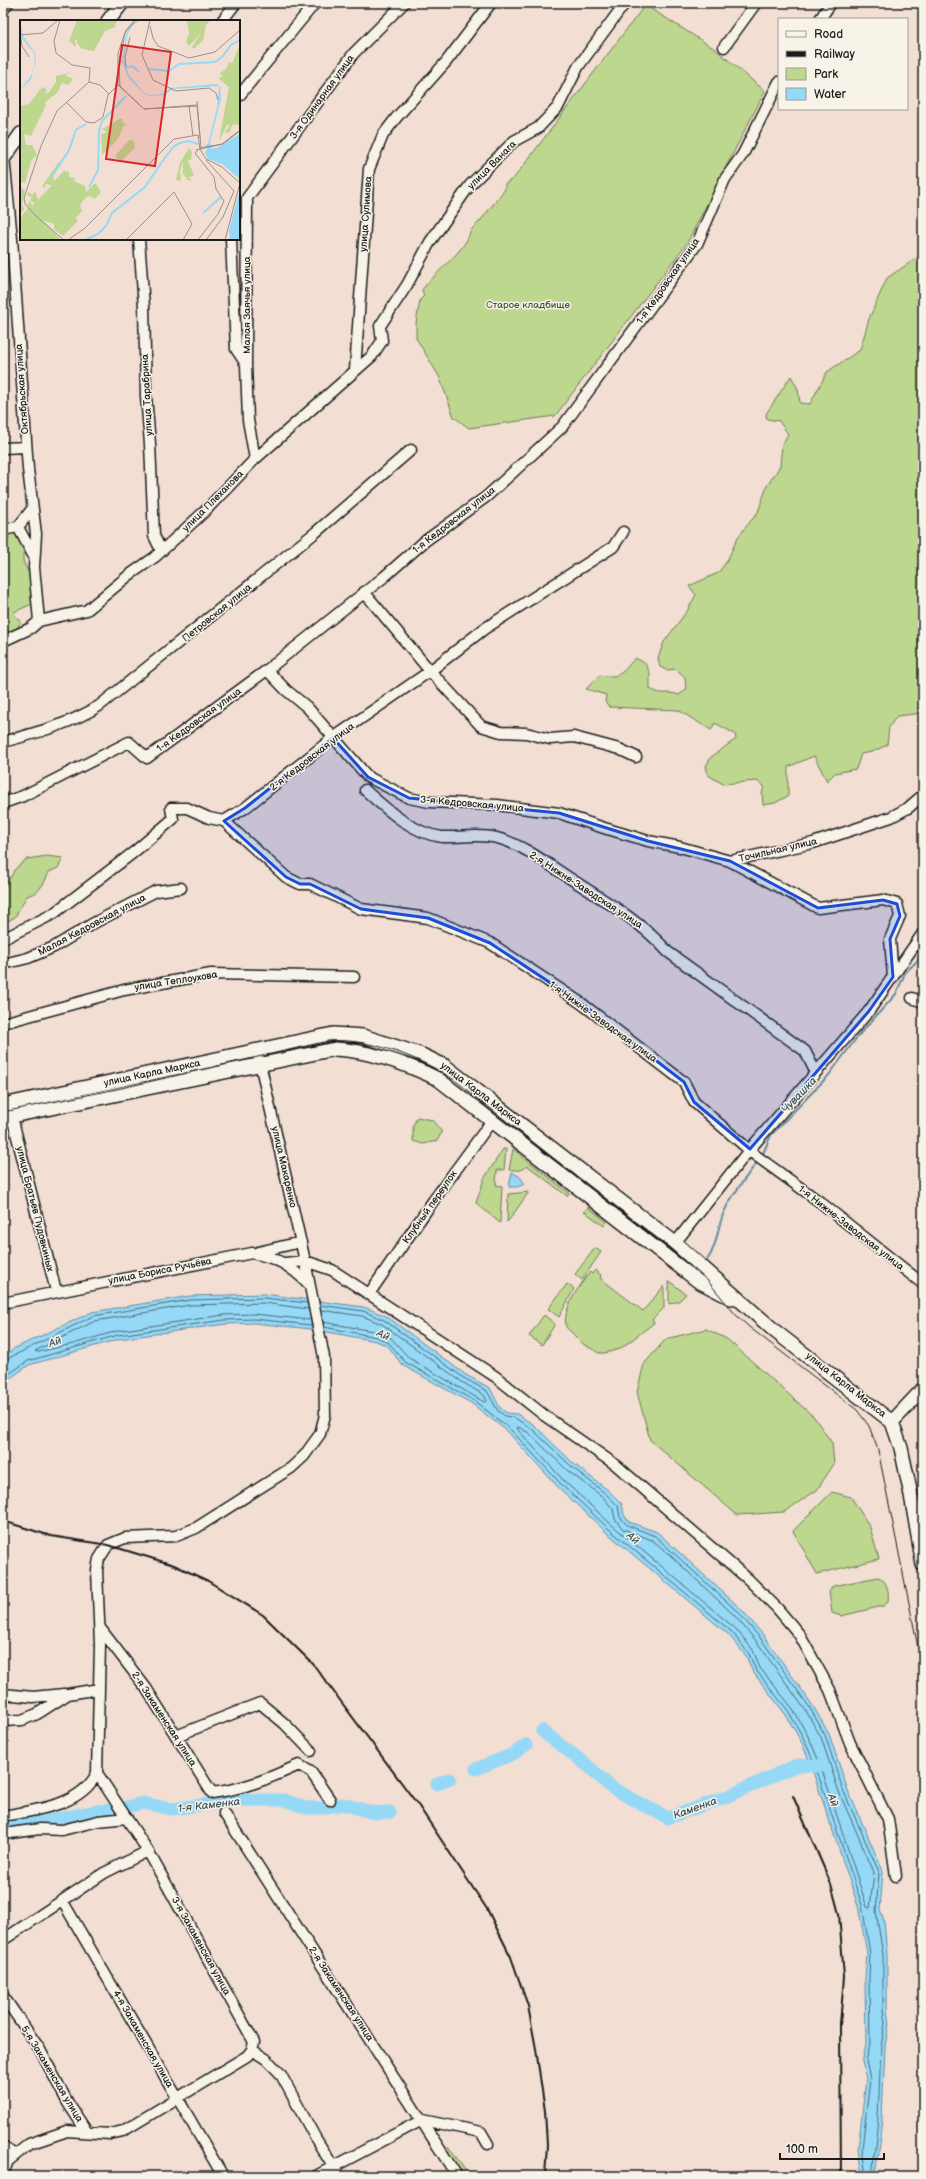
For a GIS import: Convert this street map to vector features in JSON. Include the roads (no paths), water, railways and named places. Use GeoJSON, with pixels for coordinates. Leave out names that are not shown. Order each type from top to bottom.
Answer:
{"type":"FeatureCollection","features":[{"type":"Feature","properties":{"kind":"main road"},"geometry":{"type":"LineString","coordinates":[[109,20],[122,3]]}},
{"type":"Feature","properties":{"kind":"main road"},"geometry":{"type":"LineString","coordinates":[[4,158],[20,135]]}},
{"type":"Feature","properties":{"kind":"main road","name":"улица Карла Маркса"},"geometry":{"type":"LineString","coordinates":[[7,1110],[257,1050],[333,1034],[348,1033],[363,1036],[435,1060],[675,1243],[740,1302],[892,1422],[901,1448],[910,1488],[923,1565]]}},
{"type":"Feature","properties":{"kind":"main road","name":"улица Карла Маркса"},"geometry":{"type":"LineString","coordinates":[[7,1110],[262,1065],[335,1049],[352,1050],[420,1070],[438,1079],[491,1122],[698,1281],[740,1302]]}},
{"type":"Feature","properties":{"kind":"main road"},"geometry":{"type":"LineString","coordinates":[[892,1422],[923,1389]]}},
{"type":"Feature","properties":{"kind":"street"},"geometry":{"type":"LineString","coordinates":[[3,10],[8,3]]}},
{"type":"Feature","properties":{"kind":"street"},"geometry":{"type":"LineString","coordinates":[[223,20],[236,3]]}},
{"type":"Feature","properties":{"kind":"street"},"geometry":{"type":"LineString","coordinates":[[240,95],[314,3]]}},
{"type":"Feature","properties":{"kind":"street","name":"3-я Одинарная улица"},"geometry":{"type":"LineString","coordinates":[[247,198],[354,53],[404,3]]}},
{"type":"Feature","properties":{"kind":"street","name":"улица Сулимова"},"geometry":{"type":"LineString","coordinates":[[355,370],[369,169],[383,135],[396,118],[446,62],[491,3]]}},
{"type":"Feature","properties":{"kind":"street","name":"улица Ванага"},"geometry":{"type":"LineString","coordinates":[[382,342],[380,326],[407,285],[430,242],[470,185],[514,141],[538,128],[558,107],[578,67],[625,3]]}},
{"type":"Feature","properties":{"kind":"street"},"geometry":{"type":"LineString","coordinates":[[724,47],[756,3]]}},
{"type":"Feature","properties":{"kind":"street"},"geometry":{"type":"LineString","coordinates":[[821,18],[831,3]]}},
{"type":"Feature","properties":{"kind":"street","name":"1-я Кедровская улица"},"geometry":{"type":"LineString","coordinates":[[3,803],[23,796],[129,742],[147,758],[267,670],[425,541],[486,497],[562,427],[697,244],[724,179],[744,154],[778,84]]}},
{"type":"Feature","properties":{"kind":"street","name":"Октябрьская улица"},"geometry":{"type":"LineString","coordinates":[[4,158],[12,239],[26,447],[37,544],[34,557],[39,621]]}},
{"type":"Feature","properties":{"kind":"street","name":"Малая Заячья улица"},"geometry":{"type":"LineString","coordinates":[[247,198],[246,364],[248,420],[255,459]]}},
{"type":"Feature","properties":{"kind":"street","name":"улица Тарабрина"},"geometry":{"type":"LineString","coordinates":[[139,240],[154,536],[161,550]]}},
{"type":"Feature","properties":{"kind":"street","name":"Малая Заячья улица"},"geometry":{"type":"LineString","coordinates":[[231,240],[236,349],[246,364]]}},
{"type":"Feature","properties":{"kind":"street","name":"улица Плеханова"},"geometry":{"type":"LineString","coordinates":[[3,640],[31,628],[39,621],[88,610],[128,576],[155,558],[161,550],[205,511],[255,459],[372,356],[382,342]]}},
{"type":"Feature","properties":{"kind":"street"},"geometry":{"type":"LineString","coordinates":[[3,448],[26,447]]}},
{"type":"Feature","properties":{"kind":"street","name":"Петровская улица"},"geometry":{"type":"LineString","coordinates":[[3,742],[70,720],[99,706],[316,532],[411,450]]}},
{"type":"Feature","properties":{"kind":"street"},"geometry":{"type":"LineString","coordinates":[[3,530],[18,527],[32,509]]}},
{"type":"Feature","properties":{"kind":"street"},"geometry":{"type":"LineString","coordinates":[[18,527],[34,557]]}},
{"type":"Feature","properties":{"kind":"street","name":"2-я Кедровская улица"},"geometry":{"type":"LineString","coordinates":[[224,821],[245,808],[333,738],[430,670],[484,629],[613,547],[623,532]]}},
{"type":"Feature","properties":{"kind":"street"},"geometry":{"type":"LineString","coordinates":[[364,592],[430,670],[481,726],[501,732],[526,733],[550,739],[574,737],[619,749],[636,757]]}},
{"type":"Feature","properties":{"kind":"street","name":"3-я Кедровская улица"},"geometry":{"type":"LineString","coordinates":[[267,670],[286,690],[307,707],[368,777],[409,798],[429,802],[520,808],[559,813],[607,829]]}},
{"type":"Feature","properties":{"kind":"street","name":"2-я Нижне-Заводская улица"},"geometry":{"type":"LineString","coordinates":[[365,790],[390,812],[414,827],[441,837],[474,835],[497,838],[535,855],[638,922],[654,936],[668,952],[805,1050],[814,1069],[814,1076]]}},
{"type":"Feature","properties":{"kind":"street","name":"Точильная улица"},"geometry":{"type":"LineString","coordinates":[[580,820],[648,841],[680,847],[730,860],[813,843],[891,817],[908,808],[923,795]]}},
{"type":"Feature","properties":{"kind":"street"},"geometry":{"type":"LineString","coordinates":[[3,939],[53,914],[134,852],[173,819],[171,808],[187,808],[209,818],[224,821]]}},
{"type":"Feature","properties":{"kind":"street","name":"1-я Нижне-Заводская улица"},"geometry":{"type":"LineString","coordinates":[[224,821],[286,877],[300,884],[310,884],[361,909],[428,918],[490,943],[581,1003],[684,1082],[694,1102],[770,1166],[820,1202],[923,1284]]}},
{"type":"Feature","properties":{"kind":"street"},"geometry":{"type":"LineString","coordinates":[[730,860],[818,908],[883,900],[897,904],[900,916],[890,939],[893,977]]}},
{"type":"Feature","properties":{"kind":"street","name":"Малая Кедровская улица"},"geometry":{"type":"LineString","coordinates":[[3,964],[28,958],[54,947],[92,924],[156,891],[181,888]]}},
{"type":"Feature","properties":{"kind":"street"},"geometry":{"type":"LineString","coordinates":[[675,1243],[753,1152],[869,1011],[923,932]]}},
{"type":"Feature","properties":{"kind":"street","name":"улица Теплоухова"},"geometry":{"type":"LineString","coordinates":[[3,1024],[124,990],[211,974],[354,977]]}},
{"type":"Feature","properties":{"kind":"street"},"geometry":{"type":"LineString","coordinates":[[912,998],[923,1002]]}},
{"type":"Feature","properties":{"kind":"street","name":"улица Макаренко"},"geometry":{"type":"LineString","coordinates":[[97,1773],[100,1628],[97,1570],[99,1559],[108,1545],[125,1538],[176,1536],[196,1528],[262,1488],[292,1468],[304,1456],[320,1434],[325,1415],[324,1357],[301,1242],[262,1065],[257,1050]]}},
{"type":"Feature","properties":{"kind":"street","name":"улица Братьев Пудовкиных"},"geometry":{"type":"LineString","coordinates":[[7,1110],[56,1291]]}},
{"type":"Feature","properties":{"kind":"street","name":"Клубный переулок"},"geometry":{"type":"LineString","coordinates":[[369,1294],[433,1201],[491,1122]]}},
{"type":"Feature","properties":{"kind":"street"},"geometry":{"type":"LineString","coordinates":[[252,1253],[301,1242]]}},
{"type":"Feature","properties":{"kind":"street","name":"улица Бориса Ручьёва"},"geometry":{"type":"LineString","coordinates":[[3,1303],[56,1291],[252,1253],[270,1256],[285,1263],[310,1288]]}},
{"type":"Feature","properties":{"kind":"street"},"geometry":{"type":"LineString","coordinates":[[285,1263],[305,1261],[332,1270],[403,1314],[496,1377],[545,1416],[616,1465],[748,1579],[777,1608],[799,1634],[830,1690],[850,1743],[888,1819],[896,1876]]}},
{"type":"Feature","properties":{"kind":"street","name":"2-я Закаменская улица"},"geometry":{"type":"LineString","coordinates":[[100,1628],[146,1688],[212,1793],[236,1790],[257,1783],[298,1765],[311,1772],[330,1800]]}},
{"type":"Feature","properties":{"kind":"street"},"geometry":{"type":"LineString","coordinates":[[3,1694],[33,1697],[68,1694],[99,1689]]}},
{"type":"Feature","properties":{"kind":"street"},"geometry":{"type":"LineString","coordinates":[[3,1722],[22,1720],[37,1714],[68,1694]]}},
{"type":"Feature","properties":{"kind":"street"},"geometry":{"type":"LineString","coordinates":[[176,1736],[260,1704],[285,1724],[311,1750]]}},
{"type":"Feature","properties":{"kind":"street"},"geometry":{"type":"LineString","coordinates":[[3,1816],[27,1812],[72,1798],[86,1790],[97,1773]]}},
{"type":"Feature","properties":{"kind":"street","name":"3-я Закаменская улица"},"geometry":{"type":"LineString","coordinates":[[97,1773],[148,1851],[251,2035],[254,2042],[252,2050]]}},
{"type":"Feature","properties":{"kind":"street","name":"2-я Закаменская улица"},"geometry":{"type":"LineString","coordinates":[[224,1813],[457,2176]]}},
{"type":"Feature","properties":{"kind":"street"},"geometry":{"type":"LineString","coordinates":[[3,1834],[40,1829],[62,1830],[98,1821],[127,1818]]}},
{"type":"Feature","properties":{"kind":"street"},"geometry":{"type":"LineString","coordinates":[[3,1940],[63,1902],[104,1873],[148,1851]]}},
{"type":"Feature","properties":{"kind":"street","name":"4-я Закаменская улица"},"geometry":{"type":"LineString","coordinates":[[63,1902],[223,2176]]}},
{"type":"Feature","properties":{"kind":"street","name":"5-я Закаменская улица"},"geometry":{"type":"LineString","coordinates":[[3,1996],[39,2048],[68,2103],[87,2132]]}},
{"type":"Feature","properties":{"kind":"street"},"geometry":{"type":"LineString","coordinates":[[3,2174],[8,2161],[28,2144],[67,2131],[110,2134],[123,2131],[247,2056],[252,2050],[266,2059],[280,2073],[339,2176]]}},
{"type":"Feature","properties":{"kind":"street"},"geometry":{"type":"LineString","coordinates":[[316,2176],[422,2120],[481,2132],[488,2144]]}},
{"type":"Feature","properties":{"kind":"street"},"geometry":{"type":"LineString","coordinates":[[3,2147],[15,2155]]}},
{"type":"Feature","properties":{"kind":"water"},"geometry":{"type":"Polygon","coordinates":[[[512,1172],[520,1177],[525,1184],[517,1187],[509,1187],[512,1172]]]}},
{"type":"Feature","properties":{"kind":"water","name":"Ай"},"geometry":{"type":"Polygon","coordinates":[[[264,1294],[364,1307],[386,1316],[466,1375],[490,1388],[500,1408],[507,1413],[517,1414],[534,1425],[574,1464],[609,1491],[622,1504],[624,1515],[629,1522],[657,1532],[741,1609],[764,1636],[813,1706],[829,1734],[847,1788],[883,1871],[880,1910],[884,1922],[887,1955],[887,2010],[889,2024],[885,2046],[882,2118],[875,2176],[862,2176],[858,2149],[866,2079],[862,2062],[866,2045],[865,1978],[867,1953],[858,1906],[802,1743],[786,1715],[753,1672],[746,1656],[729,1635],[606,1532],[558,1487],[507,1431],[471,1403],[402,1365],[388,1346],[376,1341],[311,1329],[254,1323],[225,1324],[119,1339],[29,1365],[3,1383],[3,1358],[15,1348],[92,1312],[190,1296],[264,1294]]]}},
{"type":"Feature","properties":{"kind":"waterway","name":"Чувашка"},"geometry":{"type":"LineString","coordinates":[[762,1156],[771,1135],[829,1075],[858,1036],[896,994],[905,973],[923,955]]}},
{"type":"Feature","properties":{"kind":"waterway","name":"Чувашка"},"geometry":{"type":"LineString","coordinates":[[707,1260],[711,1254],[726,1208],[758,1161]]}},
{"type":"Feature","properties":{"kind":"waterway","name":"Каменка"},"geometry":{"type":"LineString","coordinates":[[542,1731],[588,1766],[612,1788],[668,1818],[726,1797],[797,1765],[821,1766]]}},
{"type":"Feature","properties":{"kind":"waterway","name":"Каменка"},"geometry":{"type":"LineString","coordinates":[[476,1769],[513,1754],[526,1745]]}},
{"type":"Feature","properties":{"kind":"waterway","name":"Каменка"},"geometry":{"type":"LineString","coordinates":[[437,1784],[450,1779]]}},
{"type":"Feature","properties":{"kind":"waterway","name":"1-я Каменка"},"geometry":{"type":"LineString","coordinates":[[3,1825],[41,1822],[96,1811],[115,1810],[143,1803],[172,1809],[238,1800],[284,1800],[306,1808],[322,1808],[343,1804],[374,1813],[390,1812]]}},
{"type":"Feature","properties":{"kind":"tram line"},"geometry":{"type":"LineString","coordinates":[[3,1112],[117,1089],[328,1041],[361,1042],[378,1046],[412,1058],[443,1073],[456,1081],[707,1280],[736,1315],[749,1327],[857,1410],[869,1426],[878,1450],[923,1672]]}},
{"type":"Feature","properties":{"kind":"railway"},"geometry":{"type":"LineString","coordinates":[[3,1521],[51,1536],[108,1545],[174,1565],[208,1581],[263,1615],[313,1664],[418,1805],[487,1909],[511,1957],[528,2006],[536,2049],[545,2111],[547,2145],[545,2176]]}},
{"type":"Feature","properties":{"kind":"railway"},"geometry":{"type":"LineString","coordinates":[[793,1796],[831,1884],[839,1914],[844,1977],[840,2024],[841,2176]]}},
{"type":"Feature","properties":{"kind":"railway"},"geometry":{"type":"LineString","coordinates":[[3,2173],[16,2176]]}},
{"type":"Feature","properties":{"kind":"park label","name":"Старое кладбище"},"geometry":{"type":"Point","coordinates":[528,305]}}]}
